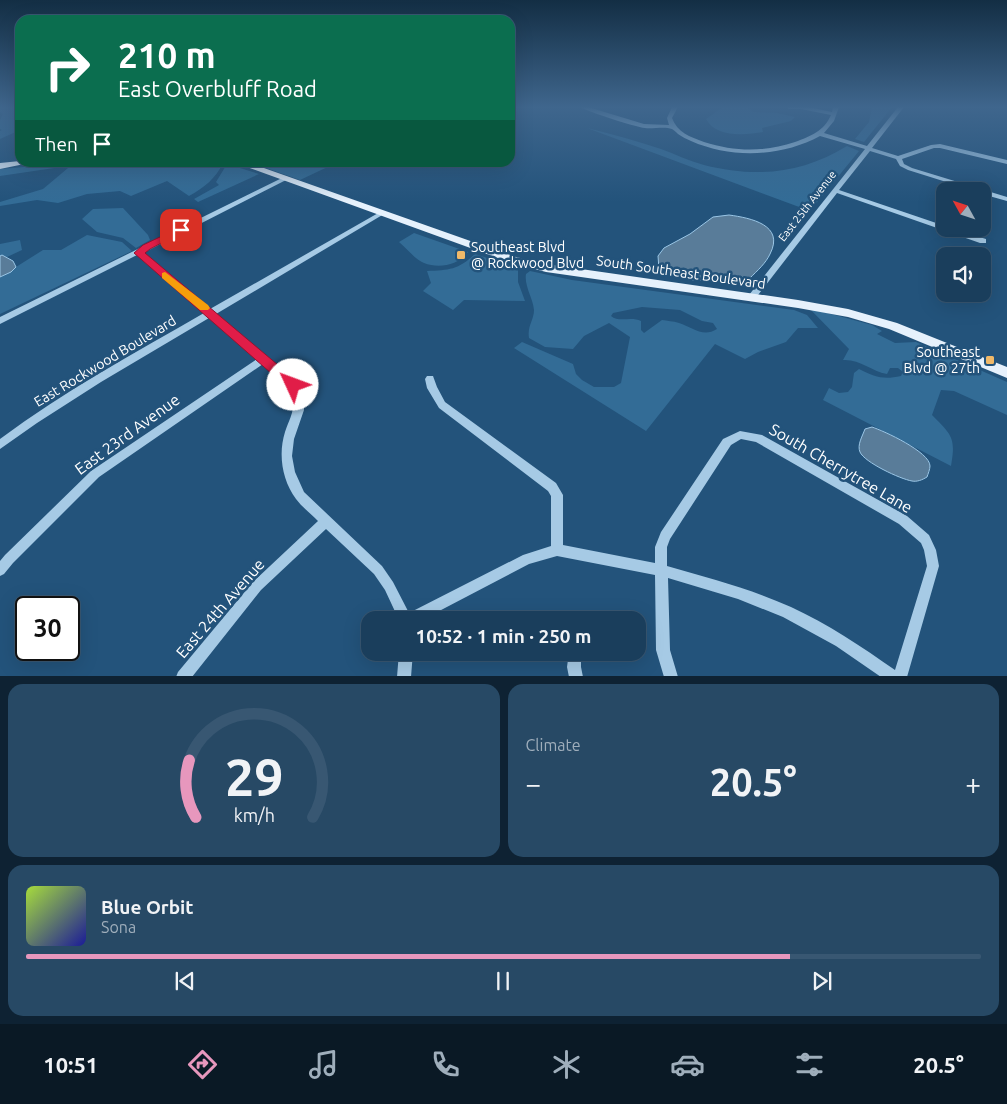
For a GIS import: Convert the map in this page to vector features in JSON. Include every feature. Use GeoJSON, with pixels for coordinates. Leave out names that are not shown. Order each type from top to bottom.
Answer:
{"type":"FeatureCollection","features":[{"type":"Feature","properties":{"kind":"main road"},"geometry":{"type":"LineString","coordinates":[[0,166],[15,164]]}},
{"type":"Feature","properties":{"kind":"main road","name":"South Southeast Boulevard"},"geometry":{"type":"LineString","coordinates":[[252,167],[472,246],[546,268],[752,297],[848,313],[884,323],[950,348],[1007,373]]}},
{"type":"Feature","properties":{"kind":"street"},"geometry":{"type":"LineString","coordinates":[[689,139],[701,144],[730,151],[747,152],[781,149],[808,139]]}},
{"type":"Feature","properties":{"kind":"street"},"geometry":{"type":"LineString","coordinates":[[840,139],[900,157],[940,146],[1007,162]]}},
{"type":"Feature","properties":{"kind":"street","name":"East 25th Avenue"},"geometry":{"type":"LineString","coordinates":[[752,297],[878,139]]}},
{"type":"Feature","properties":{"kind":"street"},"geometry":{"type":"LineString","coordinates":[[900,157],[902,165],[910,169],[1007,199],[1003,209]]}},
{"type":"Feature","properties":{"kind":"street"},"geometry":{"type":"LineString","coordinates":[[0,321],[286,178]]}},
{"type":"Feature","properties":{"kind":"street"},"geometry":{"type":"LineString","coordinates":[[836,191],[936,226]]}},
{"type":"Feature","properties":{"kind":"street","name":"East Rockwood Boulevard"},"geometry":{"type":"LineString","coordinates":[[0,445],[33,420],[98,378],[382,213]]}},
{"type":"Feature","properties":{"kind":"street"},"geometry":{"type":"LineString","coordinates":[[974,238],[983,241]]}},
{"type":"Feature","properties":{"kind":"street"},"geometry":{"type":"LineString","coordinates":[[139,253],[264,358],[293,385],[299,407],[289,437],[286,455],[287,469],[292,483],[300,496],[378,570],[403,611]]}},
{"type":"Feature","properties":{"kind":"street","name":"East 23rd Avenue"},"geometry":{"type":"LineString","coordinates":[[0,570],[95,474],[264,358]]}},
{"type":"Feature","properties":{"kind":"street"},"geometry":{"type":"LineString","coordinates":[[430,379],[432,388],[442,405],[552,486],[557,495],[556,550]]}},
{"type":"Feature","properties":{"kind":"street"},"geometry":{"type":"LineString","coordinates":[[671,676],[663,650],[661,547],[665,536],[727,442],[740,435]]}},
{"type":"Feature","properties":{"kind":"street","name":"South Cherrytree Lane"},"geometry":{"type":"LineString","coordinates":[[740,435],[758,438],[904,520],[924,536],[931,551],[933,566],[900,676]]}},
{"type":"Feature","properties":{"kind":"street","name":"East 24th Avenue"},"geometry":{"type":"LineString","coordinates":[[183,676],[257,586],[326,521]]}},
{"type":"Feature","properties":{"kind":"street"},"geometry":{"type":"LineString","coordinates":[[425,611],[526,559],[556,550],[660,570],[738,593],[787,612],[841,641],[894,676]]}},
{"type":"Feature","properties":{"kind":"street"},"geometry":{"type":"LineString","coordinates":[[404,676],[405,661]]}},
{"type":"Feature","properties":{"kind":"street"},"geometry":{"type":"LineString","coordinates":[[574,661],[576,676]]}},
{"type":"Feature","properties":{"kind":"shaded area"},"geometry":{"type":"Polygon","coordinates":[[[615,139],[626,139],[652,146],[704,165],[723,169],[760,172],[778,171],[813,163],[847,146],[859,151],[810,211],[615,139]]]}},
{"type":"Feature","properties":{"kind":"shaded area"},"geometry":{"type":"Polygon","coordinates":[[[855,139],[867,139],[864,142],[855,139]]]}},
{"type":"Feature","properties":{"kind":"shaded area"},"geometry":{"type":"Polygon","coordinates":[[[24,167],[61,167],[0,176],[0,169],[24,167]]]}},
{"type":"Feature","properties":{"kind":"shaded area"},"geometry":{"type":"Polygon","coordinates":[[[69,167],[221,167],[209,182],[189,196],[167,181],[131,196],[120,191],[87,194],[58,203],[37,200],[0,206],[0,202],[43,189],[69,167]]]}},
{"type":"Feature","properties":{"kind":"shaded area"},"geometry":{"type":"Polygon","coordinates":[[[225,167],[237,167],[259,174],[198,202],[194,199],[219,185],[216,182],[225,167]]]}},
{"type":"Feature","properties":{"kind":"shaded area"},"geometry":{"type":"Polygon","coordinates":[[[263,167],[328,167],[300,180],[263,167]]]}},
{"type":"Feature","properties":{"kind":"shaded area"},"geometry":{"type":"Polygon","coordinates":[[[123,208],[148,235],[150,240],[136,248],[123,238],[97,232],[82,219],[93,209],[123,208]]]}},
{"type":"Feature","properties":{"kind":"shaded area"},"geometry":{"type":"Polygon","coordinates":[[[729,215],[756,221],[769,230],[773,236],[770,254],[750,278],[728,276],[719,281],[691,280],[672,276],[659,269],[658,256],[664,248],[690,234],[713,217],[729,215]]]}},
{"type":"Feature","properties":{"kind":"shaded area"},"geometry":{"type":"Polygon","coordinates":[[[414,233],[468,252],[459,260],[448,265],[436,266],[424,263],[414,257],[399,242],[414,233]]]}},
{"type":"Feature","properties":{"kind":"shaded area"},"geometry":{"type":"Polygon","coordinates":[[[87,235],[122,242],[132,251],[0,314],[0,277],[43,250],[61,250],[87,235]]]}},
{"type":"Feature","properties":{"kind":"shaded area"},"geometry":{"type":"Polygon","coordinates":[[[20,240],[22,250],[7,257],[0,256],[0,244],[20,240]]]}},
{"type":"Feature","properties":{"kind":"shaded area"},"geometry":{"type":"Polygon","coordinates":[[[475,254],[518,268],[518,282],[525,301],[464,300],[453,310],[423,291],[431,283],[427,271],[453,268],[475,254]]]}},
{"type":"Feature","properties":{"kind":"shaded area"},"geometry":{"type":"Polygon","coordinates":[[[2,255],[13,261],[16,267],[11,272],[0,277],[0,256],[2,255]]]}},
{"type":"Feature","properties":{"kind":"shaded area"},"geometry":{"type":"Polygon","coordinates":[[[530,271],[572,280],[794,310],[807,315],[818,328],[798,328],[786,342],[745,359],[715,344],[646,431],[514,348],[522,342],[573,364],[576,374],[594,387],[614,387],[621,383],[630,337],[609,323],[584,336],[573,349],[545,347],[529,338],[534,310],[526,283],[526,274],[530,271]],[[642,307],[613,313],[611,316],[618,319],[641,321],[641,330],[644,333],[662,320],[679,323],[702,332],[717,329],[713,323],[702,321],[680,310],[642,307]]]}},
{"type":"Feature","properties":{"kind":"shaded area"},"geometry":{"type":"Polygon","coordinates":[[[809,308],[872,325],[882,331],[877,334],[895,343],[916,342],[1007,382],[1007,415],[954,391],[941,390],[932,415],[944,427],[951,438],[953,449],[951,466],[823,400],[829,388],[839,393],[848,392],[852,387],[854,373],[859,369],[884,378],[901,376],[903,372],[898,368],[890,368],[887,374],[855,361],[843,360],[849,349],[809,308]]]}},
{"type":"Feature","properties":{"kind":"shaded area"},"geometry":{"type":"Polygon","coordinates":[[[872,427],[906,443],[923,455],[928,460],[930,466],[927,477],[916,481],[906,480],[891,474],[863,456],[859,449],[860,441],[865,429],[872,427]]]}},
{"type":"Feature","properties":{"kind":"slow traffic"},"geometry":{"type":"LineString","coordinates":[[165,276],[204,308]]}},
{"type":"Feature","properties":{"kind":"place","name":"Southeast Blvd @ Rockwood Blvd"},"geometry":{"type":"Point","coordinates":[461,255]}},
{"type":"Feature","properties":{"kind":"place","name":"Southeast Blvd @ 27th"},"geometry":{"type":"Point","coordinates":[990,360]}},
{"type":"Feature","properties":{"kind":"route"},"geometry":{"type":"LineString","coordinates":[[181,230],[146,247],[139,253],[264,358],[293,385]]}}]}
